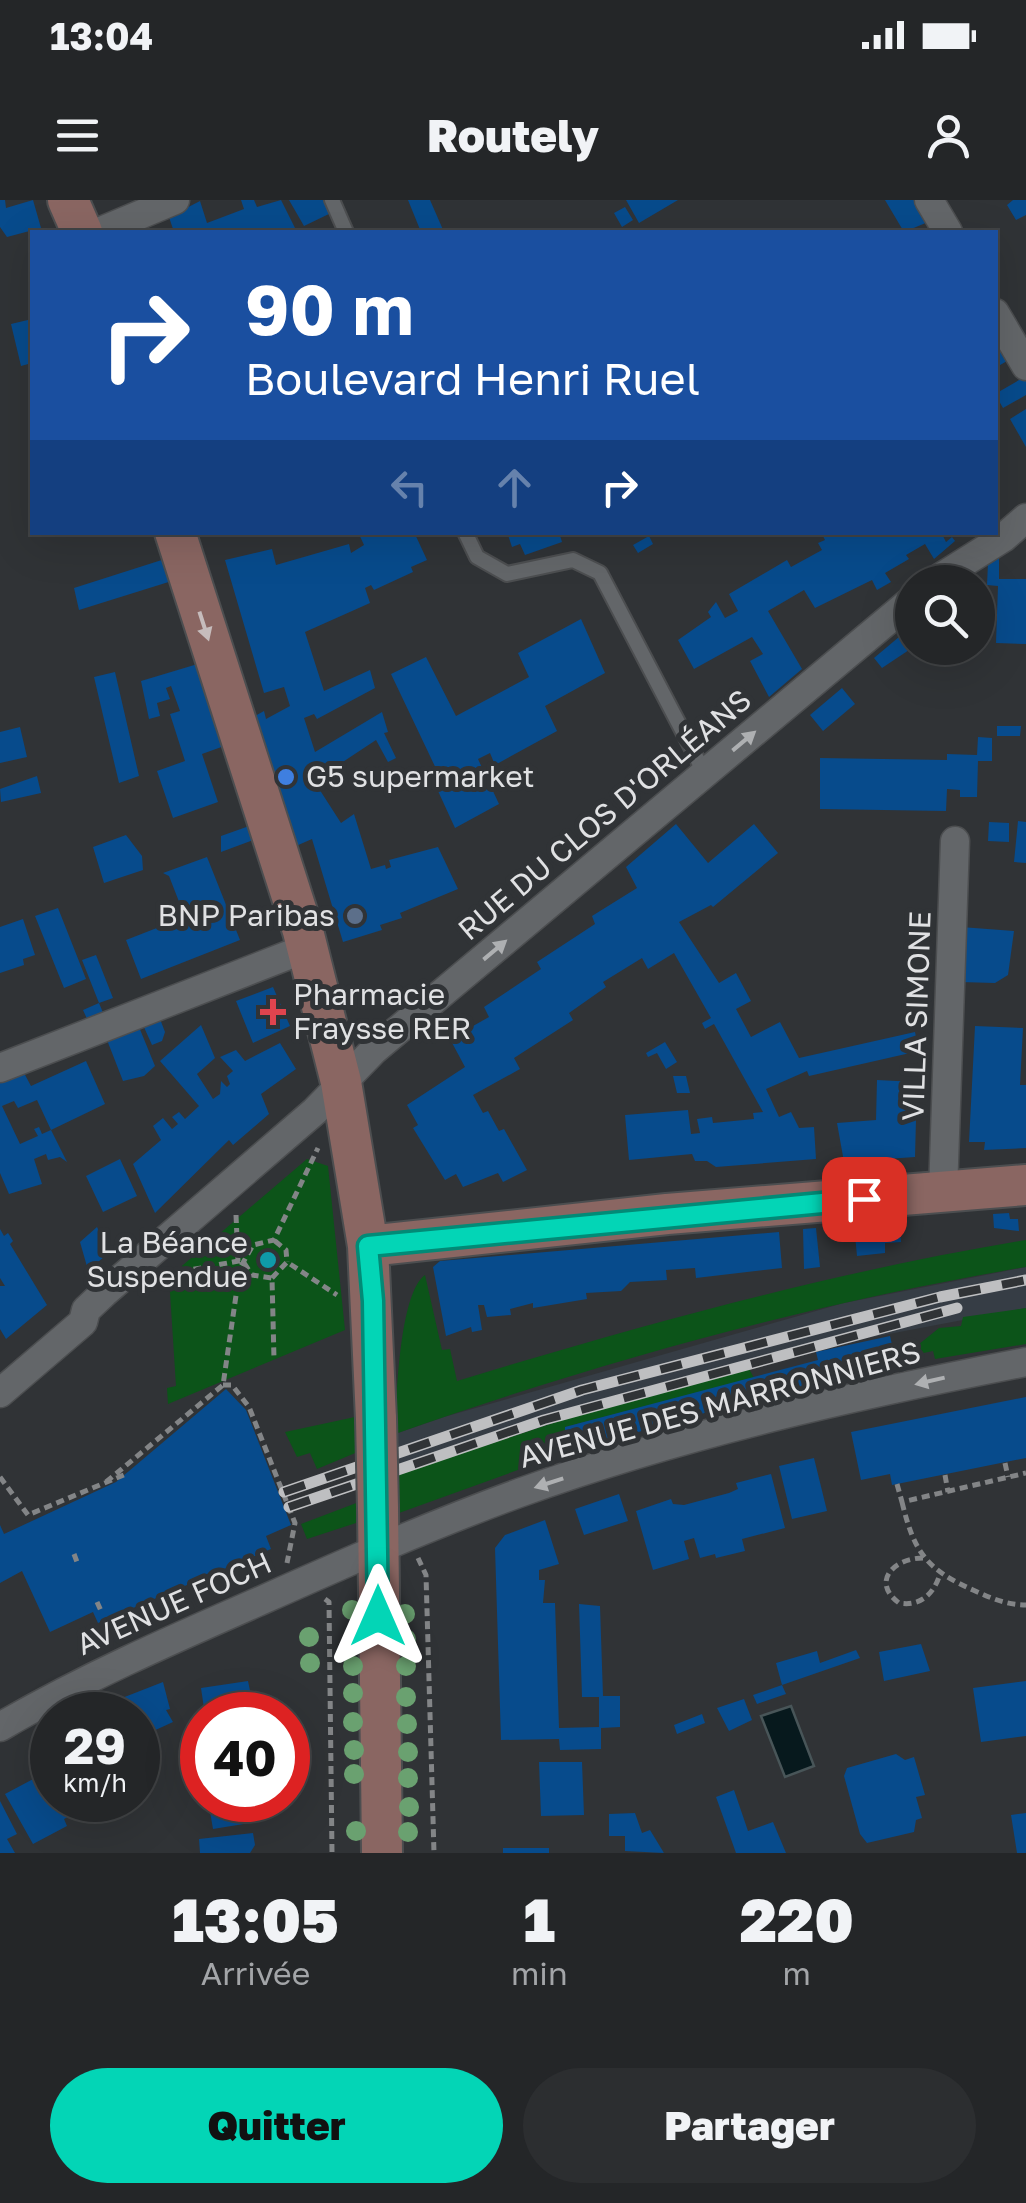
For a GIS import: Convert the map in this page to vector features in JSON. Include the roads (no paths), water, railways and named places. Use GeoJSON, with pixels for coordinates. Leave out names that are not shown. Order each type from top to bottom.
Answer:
{"type":"FeatureCollection","features":[{"type":"Feature","properties":{"kind":"street"},"geometry":{"type":"LineString","coordinates":[[68,200],[76,209],[81,230]]}},
{"type":"Feature","properties":{"kind":"street"},"geometry":{"type":"LineString","coordinates":[[105,230],[176,200]]}},
{"type":"Feature","properties":{"kind":"street"},"geometry":{"type":"LineString","coordinates":[[930,200],[947,230]]}},
{"type":"Feature","properties":{"kind":"street"},"geometry":{"type":"LineString","coordinates":[[998,318],[1026,366]]}},
{"type":"Feature","properties":{"kind":"street"},"geometry":{"type":"LineString","coordinates":[[960,565],[1026,518]]}},
{"type":"Feature","properties":{"kind":"street"},"geometry":{"type":"LineString","coordinates":[[176,535],[270,823],[304,949],[328,1096],[368,1246],[376,1418],[389,1531],[382,1853]]}},
{"type":"Feature","properties":{"kind":"street","name":"RUE DU CLOS D'ORLÉANS"},"geometry":{"type":"LineString","coordinates":[[86,1310],[328,1096],[895,614]]}},
{"type":"Feature","properties":{"kind":"street","name":"VILLA SIMONE"},"geometry":{"type":"LineString","coordinates":[[944,1192],[955,841]]}},
{"type":"Feature","properties":{"kind":"street"},"geometry":{"type":"LineString","coordinates":[[0,1068],[304,949]]}},
{"type":"Feature","properties":{"kind":"street"},"geometry":{"type":"LineString","coordinates":[[368,1246],[666,1214],[1026,1185]]}},
{"type":"Feature","properties":{"kind":"street"},"geometry":{"type":"LineString","coordinates":[[0,1374],[74,1311],[86,1310],[84,1322],[0,1393]]}},
{"type":"Feature","properties":{"kind":"street","name":"AVENUE DES MARRONNIERS"},"geometry":{"type":"LineString","coordinates":[[389,1531],[626,1458],[890,1390],[1026,1362]]}},
{"type":"Feature","properties":{"kind":"street","name":"AVENUE FOCH"},"geometry":{"type":"LineString","coordinates":[[0,1727],[72,1684],[389,1531]]}},
{"type":"Feature","properties":{"kind":"lane"},"geometry":{"type":"LineString","coordinates":[[332,200],[345,230]]}},
{"type":"Feature","properties":{"kind":"lane"},"geometry":{"type":"LineString","coordinates":[[466,535],[476,557],[507,574],[573,560],[600,573],[705,774]]}},
{"type":"Feature","properties":{"kind":"railway"},"geometry":{"type":"LineString","coordinates":[[284,1492],[582,1390],[940,1297],[1026,1280]]}},
{"type":"Feature","properties":{"kind":"railway"},"geometry":{"type":"LineString","coordinates":[[289,1507],[544,1420],[957,1308]]}},
{"type":"Feature","properties":{"kind":"place","name":"G5 supermarket"},"geometry":{"type":"Point","coordinates":[286,777]}},
{"type":"Feature","properties":{"kind":"place","name":"BNP Paribas"},"geometry":{"type":"Point","coordinates":[355,916]}},
{"type":"Feature","properties":{"kind":"place","name":"Pharmacie Fraysse RER"},"geometry":{"type":"Point","coordinates":[273,1012]}},
{"type":"Feature","properties":{"kind":"place","name":"La Béance Suspendue"},"geometry":{"type":"Point","coordinates":[268,1260]}}]}
